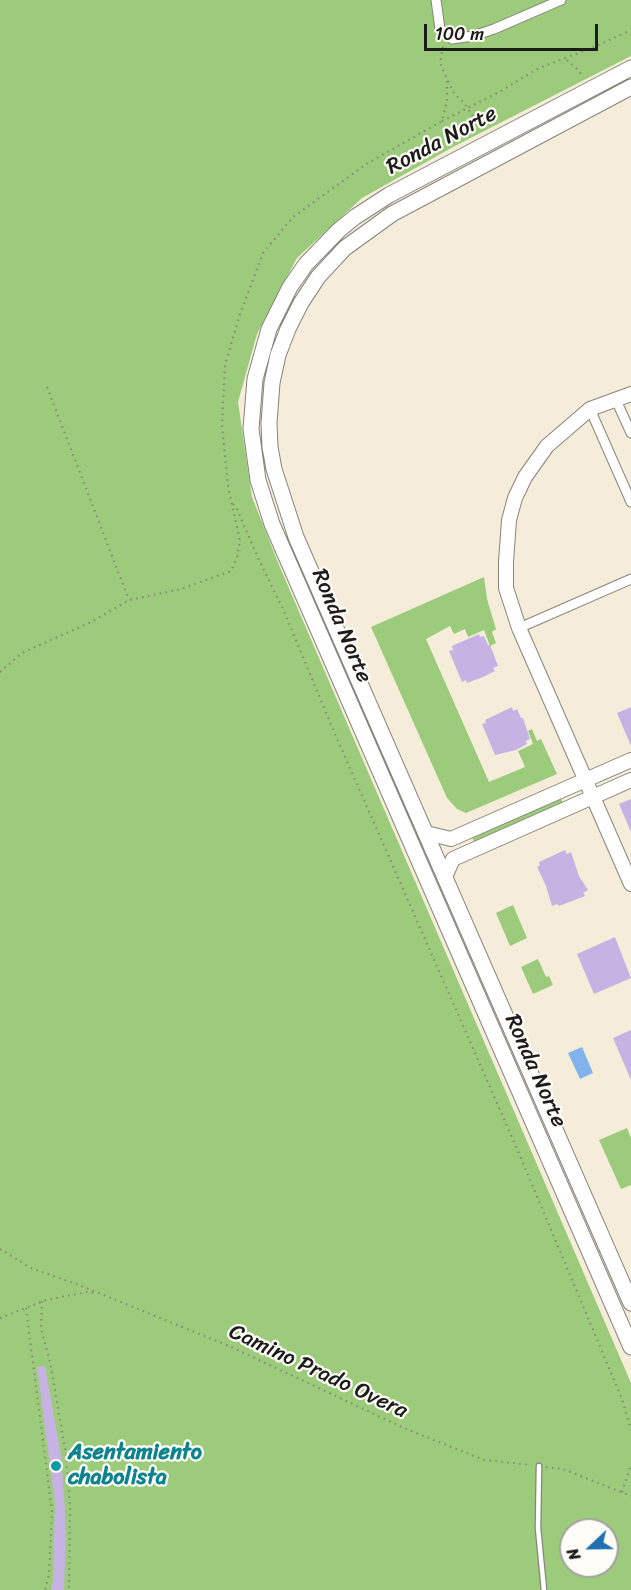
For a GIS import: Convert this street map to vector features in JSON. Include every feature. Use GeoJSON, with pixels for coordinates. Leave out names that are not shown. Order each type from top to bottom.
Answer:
{"type":"FeatureCollection","features":[{"type":"Feature","properties":{"kind":"main road","name":"Ronda Norte"},"geometry":{"type":"LineString","coordinates":[[631,68],[389,195],[364,210],[339,230],[306,264],[295,279],[268,329],[255,379],[252,420],[254,461],[272,524],[631,1347]]}},
{"type":"Feature","properties":{"kind":"main road","name":"Ronda Norte"},"geometry":{"type":"LineString","coordinates":[[631,87],[406,206],[359,236],[338,255],[318,277],[292,320],[279,355],[272,383],[269,423],[270,447],[280,491],[296,537],[631,1303]]}},
{"type":"Feature","properties":{"kind":"street"},"geometry":{"type":"LineString","coordinates":[[436,0],[441,29],[452,39],[473,36],[494,29],[561,0]]}},
{"type":"Feature","properties":{"kind":"street"},"geometry":{"type":"LineString","coordinates":[[631,394],[590,409],[547,446],[525,477],[515,498],[509,520],[506,550],[506,588],[519,628],[631,884]]}},
{"type":"Feature","properties":{"kind":"street"},"geometry":{"type":"LineString","coordinates":[[615,398],[631,434]]}},
{"type":"Feature","properties":{"kind":"street"},"geometry":{"type":"LineString","coordinates":[[590,409],[631,502]]}},
{"type":"Feature","properties":{"kind":"street"},"geometry":{"type":"LineString","coordinates":[[519,628],[631,579]]}},
{"type":"Feature","properties":{"kind":"street"},"geometry":{"type":"LineString","coordinates":[[426,833],[451,839],[631,760]]}},
{"type":"Feature","properties":{"kind":"street"},"geometry":{"type":"LineString","coordinates":[[445,877],[453,860],[631,780]]}},
{"type":"Feature","properties":{"kind":"lane"},"geometry":{"type":"LineString","coordinates":[[539,1466],[538,1528],[544,1590]]}},
{"type":"Feature","properties":{"kind":"path"},"geometry":{"type":"LineString","coordinates":[[442,121],[501,91],[539,68],[566,59],[631,30]]}},
{"type":"Feature","properties":{"kind":"path"},"geometry":{"type":"LineString","coordinates":[[566,59],[580,72],[583,81]]}},
{"type":"Feature","properties":{"kind":"path"},"geometry":{"type":"LineString","coordinates":[[447,79],[454,93],[486,135]]}},
{"type":"Feature","properties":{"kind":"path"},"geometry":{"type":"LineString","coordinates":[[47,387],[129,600]]}},
{"type":"Feature","properties":{"kind":"path"},"geometry":{"type":"LineString","coordinates":[[232,504],[237,509],[284,609],[339,744],[518,1151],[622,1400],[631,1430]]}},
{"type":"Feature","properties":{"kind":"path","name":"Camino Prado Overa"},"geometry":{"type":"LineString","coordinates":[[0,1249],[31,1268],[229,1346],[404,1428],[484,1460],[563,1469],[631,1496]]}},
{"type":"Feature","properties":{"kind":"path"},"geometry":{"type":"LineString","coordinates":[[0,1318],[42,1301],[87,1292],[101,1294]]}},
{"type":"Feature","properties":{"kind":"path"},"geometry":{"type":"LineString","coordinates":[[42,1301],[41,1328],[50,1362],[66,1454],[70,1507],[69,1590]]}},
{"type":"Feature","properties":{"kind":"path"},"geometry":{"type":"LineString","coordinates":[[26,1308],[52,1511],[49,1575],[45,1590]]}},
{"type":"Feature","properties":{"kind":"path"},"geometry":{"type":"LineString","coordinates":[[622,1492],[631,1465]]}},
{"type":"Feature","properties":{"kind":"green space"},"geometry":{"type":"Polygon","coordinates":[[[0,0],[631,0],[631,56],[453,147],[362,198],[297,258],[257,334],[238,402],[252,497],[279,565],[631,1383],[631,1590],[0,1590],[0,0]]]}},
{"type":"Feature","properties":{"kind":"green space"},"geometry":{"type":"Polygon","coordinates":[[[484,577],[487,599],[496,629],[492,632],[496,643],[490,646],[484,630],[468,637],[465,629],[454,634],[450,626],[426,639],[489,782],[525,767],[518,751],[533,744],[528,731],[532,729],[537,741],[541,739],[557,774],[466,813],[457,809],[447,798],[371,627],[484,577]]]}},
{"type":"Feature","properties":{"kind":"green space"},"geometry":{"type":"Polygon","coordinates":[[[561,798],[563,803],[474,842],[472,837],[561,798]]]}},
{"type":"Feature","properties":{"kind":"green space"},"geometry":{"type":"Polygon","coordinates":[[[513,905],[527,938],[510,946],[496,913],[513,905]]]}},
{"type":"Feature","properties":{"kind":"green space"},"geometry":{"type":"Polygon","coordinates":[[[538,959],[546,977],[549,976],[553,985],[533,994],[521,967],[538,959]]]}},
{"type":"Feature","properties":{"kind":"green space"},"geometry":{"type":"Polygon","coordinates":[[[627,1128],[631,1138],[631,1185],[621,1189],[599,1140],[627,1128]]]}},
{"type":"Feature","properties":{"kind":"water"},"geometry":{"type":"Polygon","coordinates":[[[582,1047],[593,1073],[580,1079],[568,1053],[582,1047]]]}},
{"type":"Feature","properties":{"kind":"building"},"geometry":{"type":"Polygon","coordinates":[[[479,634],[480,637],[484,636],[490,645],[498,666],[493,668],[495,671],[483,677],[467,683],[466,680],[462,682],[449,651],[453,650],[452,646],[479,634]]]}},
{"type":"Feature","properties":{"kind":"building"},"geometry":{"type":"Polygon","coordinates":[[[512,707],[513,711],[517,709],[523,718],[530,739],[526,741],[527,744],[516,750],[495,755],[482,724],[486,723],[485,720],[512,707]]]}},
{"type":"Feature","properties":{"kind":"building"},"geometry":{"type":"Polygon","coordinates":[[[631,707],[631,746],[617,713],[631,707]]]}},
{"type":"Feature","properties":{"kind":"building"},"geometry":{"type":"Polygon","coordinates":[[[631,799],[631,832],[619,804],[631,799]]]}},
{"type":"Feature","properties":{"kind":"building"},"geometry":{"type":"Polygon","coordinates":[[[565,850],[567,854],[571,852],[579,876],[588,890],[583,893],[585,896],[559,906],[557,904],[552,906],[537,867],[540,865],[539,862],[565,850]]]}},
{"type":"Feature","properties":{"kind":"building"},"geometry":{"type":"Polygon","coordinates":[[[615,937],[631,978],[594,994],[577,954],[615,937]]]}},
{"type":"Feature","properties":{"kind":"building"},"geometry":{"type":"Polygon","coordinates":[[[631,1030],[631,1080],[613,1038],[631,1030]]]}},
{"type":"Feature","properties":{"kind":"building","name":"Asentamiento chabolista"},"geometry":{"type":"Polygon","coordinates":[[[45,1366],[61,1455],[66,1535],[64,1590],[51,1590],[55,1504],[37,1367],[45,1366]]]}},
{"type":"Feature","properties":{"kind":"place","name":"Asentamiento chabolista"},"geometry":{"type":"Point","coordinates":[56,1466]}}]}
